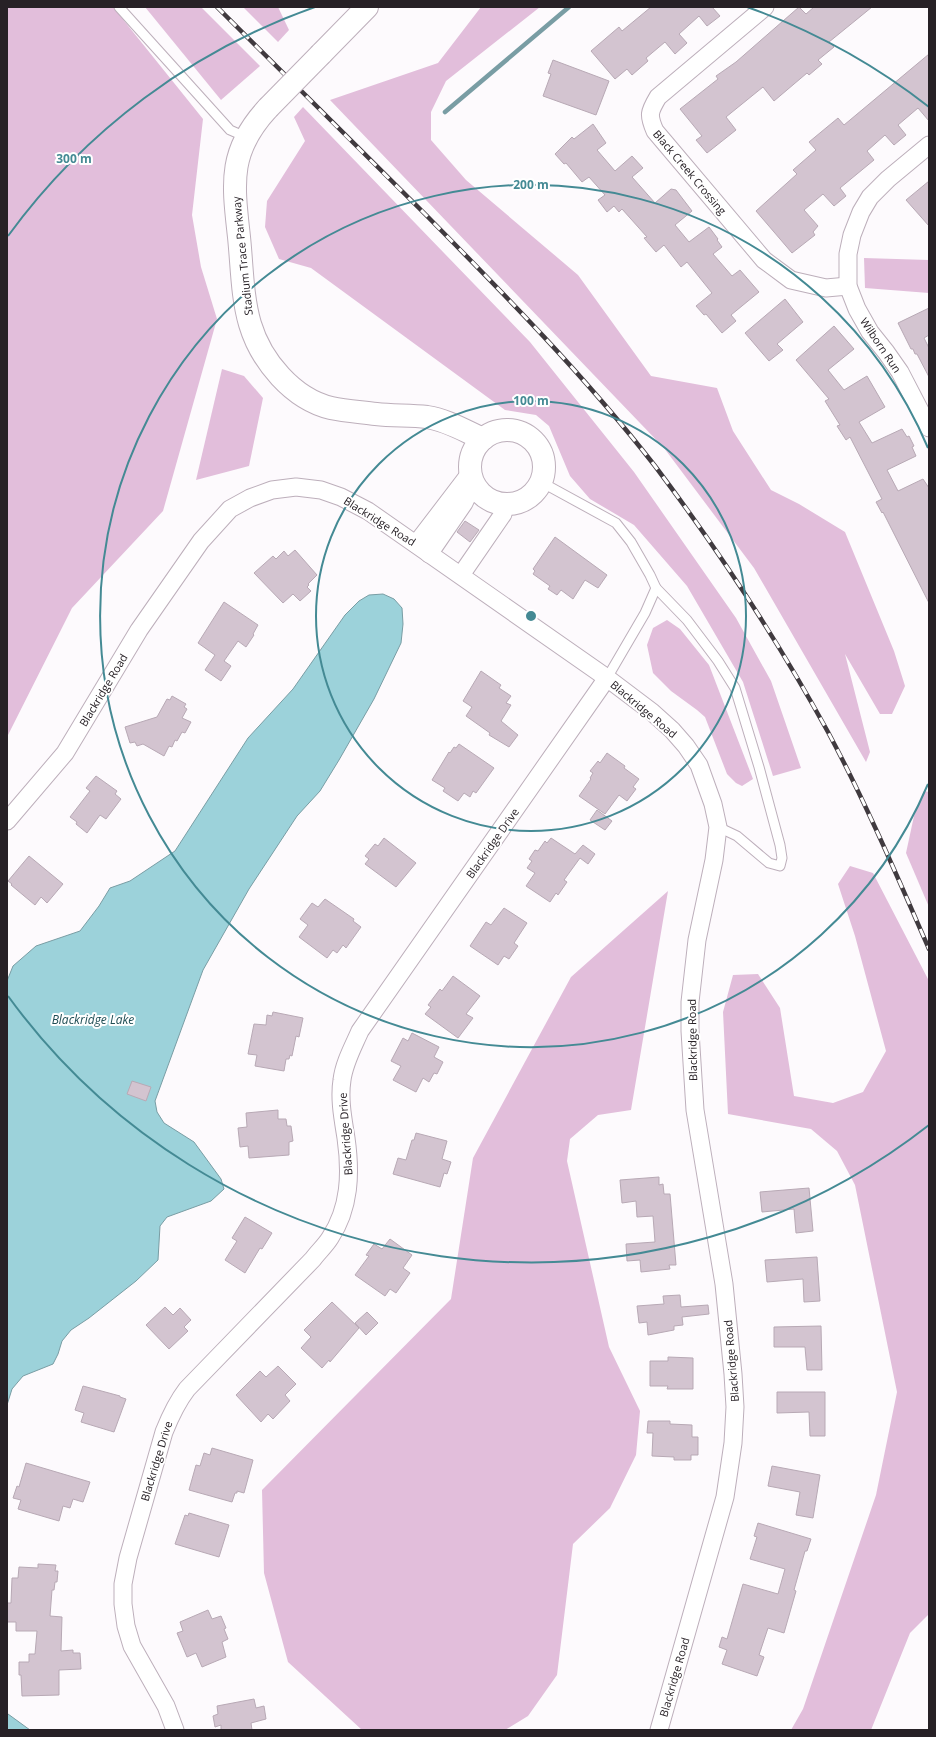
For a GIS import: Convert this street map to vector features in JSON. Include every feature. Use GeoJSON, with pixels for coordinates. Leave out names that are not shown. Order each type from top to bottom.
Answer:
{"type":"FeatureCollection","features":[{"type":"Feature","properties":{"kind":"street","name":"Stadium Trace Parkway"},"geometry":{"type":"LineString","coordinates":[[367,7],[255,122],[246,137],[238,156],[235,179],[236,209],[244,288],[250,324],[260,348],[275,369],[288,384],[308,399],[330,408],[377,414],[428,417],[446,422],[483,439]]}},
{"type":"Feature","properties":{"kind":"street","name":"Black Creek Crossing"},"geometry":{"type":"LineString","coordinates":[[765,7],[658,97],[651,108],[649,118],[654,131],[764,260],[791,280],[826,288],[848,286]]}},
{"type":"Feature","properties":{"kind":"street","name":"Wilborn Run"},"geometry":{"type":"LineString","coordinates":[[929,145],[888,179],[870,197],[861,212],[852,235],[848,254],[848,286],[857,309],[870,332],[900,372],[929,428]]}},
{"type":"Feature","properties":{"kind":"street"},"geometry":{"type":"LineString","coordinates":[[504,430],[517,431],[526,435],[539,447],[543,456],[544,474],[541,482],[532,494],[526,498],[505,504],[486,497],[479,490],[472,477],[473,454],[483,439],[490,434],[504,430]]}},
{"type":"Feature","properties":{"kind":"street"},"geometry":{"type":"LineString","coordinates":[[423,549],[472,477]]}},
{"type":"Feature","properties":{"kind":"street","name":"Blackridge Road"},"geometry":{"type":"LineString","coordinates":[[7,821],[65,753],[139,630],[201,541],[230,509],[250,498],[272,490],[296,487],[321,490],[341,497],[368,511],[607,678],[652,712],[672,730],[686,746],[699,765],[713,804],[718,826],[714,860],[697,940],[690,1002],[690,1031],[695,1110],[724,1284],[734,1374],[734,1444],[725,1497],[659,1730]]}},
{"type":"Feature","properties":{"kind":"street"},"geometry":{"type":"LineString","coordinates":[[461,575],[503,514],[505,504]]}},
{"type":"Feature","properties":{"kind":"street","name":"Blackridge Drive"},"geometry":{"type":"LineString","coordinates":[[176,1730],[166,1706],[132,1646],[126,1626],[123,1604],[123,1584],[128,1558],[164,1432],[170,1416],[178,1401],[187,1389],[313,1259],[330,1238],[346,1205],[349,1183],[341,1104],[342,1079],[347,1058],[360,1031],[607,678]]}},
{"type":"Feature","properties":{"kind":"lane"},"geometry":{"type":"LineString","coordinates":[[119,7],[230,130],[246,137]]}},
{"type":"Feature","properties":{"kind":"lane"},"geometry":{"type":"LineString","coordinates":[[541,482],[616,523],[631,542],[656,588],[687,620],[718,661],[735,688],[759,767],[780,845],[782,858],[780,866],[769,863],[738,836],[718,826]]}},
{"type":"Feature","properties":{"kind":"lane"},"geometry":{"type":"LineString","coordinates":[[607,678],[645,613],[656,588]]}},
{"type":"Feature","properties":{"kind":"shaded area"},"geometry":{"type":"Polygon","coordinates":[[[7,7],[113,7],[203,119],[192,215],[201,267],[217,319],[163,511],[72,608],[7,737],[7,7]]]}},
{"type":"Feature","properties":{"kind":"shaded area"},"geometry":{"type":"Polygon","coordinates":[[[145,7],[201,7],[260,66],[221,100],[145,7]]]}},
{"type":"Feature","properties":{"kind":"shaded area"},"geometry":{"type":"Polygon","coordinates":[[[243,7],[278,7],[289,30],[278,42],[243,7]]]}},
{"type":"Feature","properties":{"kind":"shaded area"},"geometry":{"type":"Polygon","coordinates":[[[481,7],[540,7],[446,81],[431,112],[431,140],[466,180],[578,275],[651,376],[717,388],[733,431],[771,490],[799,504],[845,532],[894,651],[905,686],[892,714],[880,714],[845,654],[870,752],[866,762],[754,568],[664,448],[330,100],[438,63],[481,7]]]}},
{"type":"Feature","properties":{"kind":"shaded area"},"geometry":{"type":"Polygon","coordinates":[[[303,107],[530,342],[634,472],[736,618],[771,681],[801,768],[773,776],[743,682],[687,586],[634,525],[590,499],[570,476],[549,426],[536,415],[505,410],[311,268],[279,259],[265,227],[267,201],[305,141],[294,117],[303,107]]]}},
{"type":"Feature","properties":{"kind":"shaded area"},"geometry":{"type":"Polygon","coordinates":[[[864,258],[929,260],[929,293],[865,288],[864,258]]]}},
{"type":"Feature","properties":{"kind":"shaded area"},"geometry":{"type":"Polygon","coordinates":[[[222,369],[244,376],[263,398],[249,466],[196,480],[222,369]]]}},
{"type":"Feature","properties":{"kind":"shaded area"},"geometry":{"type":"Polygon","coordinates":[[[667,620],[680,629],[709,665],[753,779],[742,786],[736,783],[727,774],[705,717],[671,691],[653,673],[647,645],[653,628],[667,620]]]}},
{"type":"Feature","properties":{"kind":"shaded area"},"geometry":{"type":"Polygon","coordinates":[[[924,791],[929,792],[929,907],[906,853],[914,816],[924,791]]]}},
{"type":"Feature","properties":{"kind":"shaded area"},"geometry":{"type":"Polygon","coordinates":[[[850,866],[873,873],[929,981],[929,1614],[910,1633],[871,1730],[791,1730],[803,1709],[876,1495],[897,1392],[855,1185],[837,1151],[811,1129],[728,1114],[723,1012],[733,975],[758,974],[780,1008],[794,1096],[833,1103],[863,1092],[886,1051],[855,936],[838,884],[850,866]]]}},
{"type":"Feature","properties":{"kind":"shaded area"},"geometry":{"type":"Polygon","coordinates":[[[668,891],[631,1110],[598,1115],[570,1139],[567,1161],[609,1347],[640,1411],[636,1455],[610,1508],[573,1544],[557,1675],[528,1716],[505,1730],[362,1730],[288,1662],[264,1573],[262,1490],[451,1299],[473,1158],[571,977],[668,891]]]}},
{"type":"Feature","properties":{"kind":"water","name":"Blackridge Lake"},"geometry":{"type":"Polygon","coordinates":[[[383,594],[394,599],[402,608],[403,624],[401,643],[374,699],[339,760],[320,791],[297,816],[249,889],[203,970],[155,1101],[157,1112],[164,1123],[194,1142],[221,1179],[224,1189],[211,1201],[167,1217],[160,1226],[158,1260],[136,1281],[89,1318],[71,1330],[62,1341],[53,1364],[23,1376],[12,1389],[7,1405],[7,981],[13,966],[36,946],[80,931],[99,906],[110,888],[130,881],[175,851],[248,738],[293,689],[345,615],[359,601],[369,595],[383,594]]]}},
{"type":"Feature","properties":{"kind":"water"},"geometry":{"type":"Polygon","coordinates":[[[8,1714],[30,1730],[7,1730],[8,1714]]]}},
{"type":"Feature","properties":{"kind":"building"},"geometry":{"type":"Polygon","coordinates":[[[651,7],[712,7],[720,16],[707,26],[699,16],[679,34],[687,43],[675,54],[665,42],[646,58],[648,61],[632,75],[627,69],[615,79],[591,51],[619,27],[622,31],[651,7]]]}},
{"type":"Feature","properties":{"kind":"building"},"geometry":{"type":"Polygon","coordinates":[[[799,7],[806,14],[814,7],[872,7],[829,42],[834,47],[818,60],[822,64],[809,75],[807,73],[774,101],[763,87],[726,117],[736,130],[707,153],[696,140],[702,136],[680,109],[718,79],[716,76],[736,62],[799,7]]]}},
{"type":"Feature","properties":{"kind":"building"},"geometry":{"type":"Polygon","coordinates":[[[929,54],[929,121],[918,108],[898,125],[906,135],[894,145],[885,135],[867,151],[874,160],[840,188],[846,196],[834,206],[823,194],[804,210],[818,226],[813,232],[815,235],[792,253],[756,211],[797,174],[793,170],[816,150],[809,142],[838,118],[844,125],[929,54]]]}},
{"type":"Feature","properties":{"kind":"building"},"geometry":{"type":"Polygon","coordinates":[[[553,60],[609,81],[596,115],[543,96],[551,74],[548,73],[553,60]]]}},
{"type":"Feature","properties":{"kind":"building"},"geometry":{"type":"Polygon","coordinates":[[[593,124],[606,143],[597,150],[615,171],[632,156],[643,168],[632,177],[655,203],[671,189],[676,190],[692,211],[675,225],[689,242],[709,227],[722,247],[713,254],[732,276],[740,270],[759,292],[731,315],[736,321],[722,333],[706,314],[704,315],[696,306],[712,293],[687,262],[681,267],[664,245],[656,252],[644,238],[647,237],[622,209],[619,212],[614,206],[607,212],[598,200],[605,195],[589,177],[582,182],[566,163],[564,164],[555,154],[572,137],[574,139],[593,124]]]}},
{"type":"Feature","properties":{"kind":"building"},"geometry":{"type":"Polygon","coordinates":[[[929,181],[929,226],[906,200],[929,181]]]}},
{"type":"Feature","properties":{"kind":"building"},"geometry":{"type":"Polygon","coordinates":[[[785,299],[803,322],[777,344],[783,350],[769,361],[745,333],[785,299]]]}},
{"type":"Feature","properties":{"kind":"building"},"geometry":{"type":"Polygon","coordinates":[[[929,308],[929,335],[924,338],[929,348],[929,377],[917,354],[915,354],[913,349],[911,349],[898,323],[929,308]]]}},
{"type":"Feature","properties":{"kind":"building"},"geometry":{"type":"Polygon","coordinates":[[[834,326],[854,349],[828,370],[844,390],[867,376],[885,407],[859,422],[872,443],[902,429],[907,437],[909,436],[914,446],[912,447],[916,456],[887,470],[898,491],[923,479],[929,488],[929,603],[883,512],[882,513],[876,502],[882,499],[850,437],[846,440],[837,426],[840,425],[825,401],[829,399],[796,360],[834,326]]]}},
{"type":"Feature","properties":{"kind":"building"},"geometry":{"type":"Polygon","coordinates":[[[465,521],[479,530],[470,542],[457,532],[465,521]]]}},
{"type":"Feature","properties":{"kind":"building"},"geometry":{"type":"Polygon","coordinates":[[[555,537],[607,575],[598,588],[585,580],[573,599],[561,590],[557,595],[548,589],[550,586],[533,574],[535,571],[533,569],[555,537]]]}},
{"type":"Feature","properties":{"kind":"building"},"geometry":{"type":"Polygon","coordinates":[[[295,550],[317,575],[308,584],[309,585],[307,587],[311,591],[300,601],[293,594],[283,603],[254,573],[273,556],[276,559],[284,551],[288,556],[295,550]]]}},
{"type":"Feature","properties":{"kind":"building"},"geometry":{"type":"Polygon","coordinates":[[[224,602],[258,625],[253,634],[254,635],[246,647],[238,641],[224,661],[231,666],[221,681],[205,670],[215,655],[198,643],[224,602]]]}},
{"type":"Feature","properties":{"kind":"building"},"geometry":{"type":"Polygon","coordinates":[[[481,671],[501,685],[499,688],[511,696],[506,703],[511,705],[501,721],[518,735],[509,747],[489,735],[490,733],[466,716],[472,707],[463,701],[481,671]]]}},
{"type":"Feature","properties":{"kind":"building"},"geometry":{"type":"Polygon","coordinates":[[[172,696],[186,704],[184,707],[187,709],[182,718],[191,722],[185,733],[182,732],[177,741],[175,740],[172,747],[169,746],[164,756],[143,744],[137,746],[135,742],[130,743],[125,727],[157,717],[167,699],[170,700],[172,696]]]}},
{"type":"Feature","properties":{"kind":"building"},"geometry":{"type":"Polygon","coordinates":[[[459,744],[494,768],[476,793],[473,791],[470,797],[464,793],[458,801],[443,791],[445,788],[432,780],[449,752],[450,753],[454,747],[456,748],[459,744]]]}},
{"type":"Feature","properties":{"kind":"building"},"geometry":{"type":"Polygon","coordinates":[[[607,753],[625,766],[624,768],[639,779],[633,787],[636,789],[627,801],[619,795],[605,814],[579,796],[591,779],[590,778],[593,773],[590,771],[598,761],[600,763],[607,753]]]}},
{"type":"Feature","properties":{"kind":"building"},"geometry":{"type":"Polygon","coordinates":[[[96,776],[117,791],[115,794],[121,799],[106,819],[100,815],[87,833],[70,817],[90,791],[86,788],[96,776]]]}},
{"type":"Feature","properties":{"kind":"building"},"geometry":{"type":"Polygon","coordinates":[[[597,810],[612,821],[605,830],[590,820],[597,810]]]}},
{"type":"Feature","properties":{"kind":"building"},"geometry":{"type":"Polygon","coordinates":[[[384,838],[416,863],[396,887],[365,864],[369,859],[365,856],[375,844],[378,846],[384,838]]]}},
{"type":"Feature","properties":{"kind":"building"},"geometry":{"type":"Polygon","coordinates":[[[551,838],[575,854],[583,845],[595,854],[588,864],[580,858],[564,880],[567,882],[558,895],[556,893],[550,902],[526,886],[535,873],[527,868],[532,861],[529,859],[535,850],[538,851],[545,841],[547,843],[551,838]]]}},
{"type":"Feature","properties":{"kind":"building"},"geometry":{"type":"Polygon","coordinates":[[[29,856],[63,884],[47,903],[41,897],[35,905],[8,881],[29,856]]]}},
{"type":"Feature","properties":{"kind":"building"},"geometry":{"type":"Polygon","coordinates":[[[325,899],[354,919],[353,921],[361,927],[346,948],[343,945],[337,953],[333,950],[327,958],[299,937],[308,925],[300,919],[312,903],[318,907],[325,899]]]}},
{"type":"Feature","properties":{"kind":"building"},"geometry":{"type":"Polygon","coordinates":[[[504,908],[527,923],[514,943],[518,946],[509,959],[504,956],[498,965],[470,946],[486,922],[491,925],[504,908]]]}},
{"type":"Feature","properties":{"kind":"building"},"geometry":{"type":"Polygon","coordinates":[[[453,976],[480,996],[466,1014],[473,1018],[458,1038],[425,1014],[431,1007],[428,1005],[440,989],[442,991],[453,976]]]}},
{"type":"Feature","properties":{"kind":"building"},"geometry":{"type":"Polygon","coordinates":[[[273,1012],[303,1018],[299,1037],[296,1036],[292,1056],[290,1055],[289,1059],[286,1059],[284,1071],[255,1066],[257,1055],[248,1054],[254,1024],[266,1025],[267,1015],[272,1016],[273,1012]]]}},
{"type":"Feature","properties":{"kind":"building"},"geometry":{"type":"Polygon","coordinates":[[[412,1033],[439,1047],[434,1057],[443,1062],[437,1074],[434,1073],[429,1082],[423,1078],[416,1092],[393,1080],[401,1066],[391,1061],[403,1038],[408,1041],[412,1033]]]}},
{"type":"Feature","properties":{"kind":"building"},"geometry":{"type":"Polygon","coordinates":[[[132,1081],[151,1087],[146,1101],[127,1094],[132,1081]]]}},
{"type":"Feature","properties":{"kind":"building"},"geometry":{"type":"Polygon","coordinates":[[[278,1110],[278,1119],[286,1119],[287,1126],[291,1126],[293,1141],[289,1142],[289,1155],[249,1158],[248,1146],[240,1147],[238,1128],[247,1127],[246,1113],[278,1110]]]}},
{"type":"Feature","properties":{"kind":"building"},"geometry":{"type":"Polygon","coordinates":[[[416,1133],[447,1141],[442,1159],[451,1162],[447,1174],[444,1173],[440,1187],[393,1174],[398,1158],[406,1160],[412,1140],[414,1140],[416,1133]]]}},
{"type":"Feature","properties":{"kind":"building"},"geometry":{"type":"Polygon","coordinates":[[[659,1177],[659,1185],[663,1184],[664,1194],[670,1194],[676,1265],[669,1265],[670,1269],[641,1272],[640,1260],[627,1261],[626,1244],[655,1242],[653,1216],[637,1217],[636,1201],[622,1203],[620,1180],[659,1177]]]}},
{"type":"Feature","properties":{"kind":"building"},"geometry":{"type":"Polygon","coordinates":[[[809,1188],[813,1231],[796,1233],[794,1209],[762,1212],[760,1192],[809,1188]]]}},
{"type":"Feature","properties":{"kind":"building"},"geometry":{"type":"Polygon","coordinates":[[[245,1217],[272,1233],[262,1249],[260,1248],[245,1273],[225,1260],[237,1241],[232,1238],[245,1217]]]}},
{"type":"Feature","properties":{"kind":"building"},"geometry":{"type":"Polygon","coordinates":[[[390,1239],[412,1255],[403,1268],[410,1273],[396,1293],[390,1289],[385,1296],[355,1275],[369,1256],[366,1255],[374,1244],[382,1249],[390,1239]]]}},
{"type":"Feature","properties":{"kind":"building"},"geometry":{"type":"Polygon","coordinates":[[[817,1257],[820,1301],[804,1302],[803,1279],[767,1282],[765,1260],[817,1257]]]}},
{"type":"Feature","properties":{"kind":"building"},"geometry":{"type":"Polygon","coordinates":[[[680,1295],[681,1307],[708,1305],[709,1314],[682,1317],[683,1325],[674,1326],[674,1330],[648,1335],[647,1322],[639,1323],[637,1306],[664,1304],[663,1296],[680,1295]]]}},
{"type":"Feature","properties":{"kind":"building"},"geometry":{"type":"Polygon","coordinates":[[[332,1302],[359,1328],[330,1362],[329,1360],[322,1368],[301,1348],[311,1337],[304,1330],[332,1302]]]}},
{"type":"Feature","properties":{"kind":"building"},"geometry":{"type":"Polygon","coordinates":[[[165,1307],[173,1315],[180,1308],[191,1320],[184,1327],[188,1331],[169,1349],[146,1325],[165,1307]]]}},
{"type":"Feature","properties":{"kind":"building"},"geometry":{"type":"Polygon","coordinates":[[[367,1312],[378,1323],[366,1335],[355,1323],[367,1312]]]}},
{"type":"Feature","properties":{"kind":"building"},"geometry":{"type":"Polygon","coordinates":[[[821,1326],[822,1370],[807,1370],[805,1347],[774,1347],[774,1327],[821,1326]]]}},
{"type":"Feature","properties":{"kind":"building"},"geometry":{"type":"Polygon","coordinates":[[[668,1357],[693,1358],[693,1389],[667,1389],[668,1386],[650,1386],[650,1361],[668,1361],[668,1357]]]}},
{"type":"Feature","properties":{"kind":"building"},"geometry":{"type":"Polygon","coordinates":[[[278,1366],[296,1384],[285,1395],[290,1401],[273,1419],[268,1414],[261,1422],[236,1395],[260,1371],[266,1377],[278,1366]]]}},
{"type":"Feature","properties":{"kind":"building"},"geometry":{"type":"Polygon","coordinates":[[[83,1386],[126,1399],[114,1432],[81,1422],[84,1413],[75,1410],[83,1386]]]}},
{"type":"Feature","properties":{"kind":"building"},"geometry":{"type":"Polygon","coordinates":[[[777,1392],[825,1392],[825,1436],[810,1436],[809,1412],[777,1413],[777,1392]]]}},
{"type":"Feature","properties":{"kind":"building"},"geometry":{"type":"Polygon","coordinates":[[[648,1421],[670,1421],[670,1424],[692,1425],[692,1437],[698,1437],[698,1455],[691,1455],[691,1460],[674,1460],[674,1457],[652,1456],[653,1433],[647,1433],[648,1421]]]}},
{"type":"Feature","properties":{"kind":"building"},"geometry":{"type":"Polygon","coordinates":[[[212,1448],[253,1460],[244,1493],[237,1491],[232,1502],[189,1490],[196,1465],[200,1466],[204,1453],[210,1455],[212,1448]]]}},
{"type":"Feature","properties":{"kind":"building"},"geometry":{"type":"Polygon","coordinates":[[[26,1463],[90,1482],[83,1502],[73,1499],[70,1508],[63,1506],[59,1521],[18,1509],[21,1500],[13,1498],[17,1486],[19,1487],[26,1463]]]}},
{"type":"Feature","properties":{"kind":"building"},"geometry":{"type":"Polygon","coordinates":[[[772,1466],[820,1475],[813,1518],[796,1515],[800,1492],[768,1486],[772,1466]]]}},
{"type":"Feature","properties":{"kind":"building"},"geometry":{"type":"Polygon","coordinates":[[[189,1513],[229,1525],[219,1557],[175,1544],[185,1515],[188,1516],[189,1513]]]}},
{"type":"Feature","properties":{"kind":"building"},"geometry":{"type":"Polygon","coordinates":[[[758,1523],[811,1539],[807,1551],[805,1551],[794,1590],[796,1591],[784,1633],[768,1628],[759,1655],[764,1657],[757,1676],[722,1664],[727,1650],[719,1647],[722,1637],[727,1639],[743,1584],[778,1594],[785,1569],[750,1559],[757,1537],[754,1536],[758,1523]]]}},
{"type":"Feature","properties":{"kind":"building"},"geometry":{"type":"Polygon","coordinates":[[[38,1564],[56,1565],[55,1571],[58,1571],[57,1582],[55,1582],[54,1590],[52,1590],[50,1616],[62,1617],[61,1651],[73,1650],[73,1653],[80,1653],[81,1669],[59,1670],[59,1695],[22,1696],[19,1662],[29,1662],[29,1654],[35,1654],[37,1631],[16,1631],[16,1622],[7,1622],[7,1603],[11,1603],[12,1578],[18,1578],[19,1567],[38,1568],[38,1564]]]}},
{"type":"Feature","properties":{"kind":"building"},"geometry":{"type":"Polygon","coordinates":[[[208,1610],[212,1619],[221,1616],[226,1628],[224,1629],[228,1639],[222,1642],[226,1657],[202,1667],[196,1653],[187,1657],[177,1633],[183,1631],[180,1622],[208,1610]]]}},
{"type":"Feature","properties":{"kind":"building"},"geometry":{"type":"Polygon","coordinates":[[[254,1699],[256,1708],[264,1706],[266,1719],[251,1723],[252,1730],[224,1730],[221,1729],[221,1725],[215,1727],[213,1716],[218,1714],[217,1706],[254,1699]]]}},
{"type":"Feature","properties":{"kind":"waterway"},"geometry":{"type":"LineString","coordinates":[[445,112],[569,7]]}},
{"type":"Feature","properties":{"kind":"railway"},"geometry":{"type":"LineString","coordinates":[[217,7],[425,214],[544,337],[601,400],[655,466],[702,530],[768,629],[809,697],[828,732],[881,840],[929,949]]}}]}
